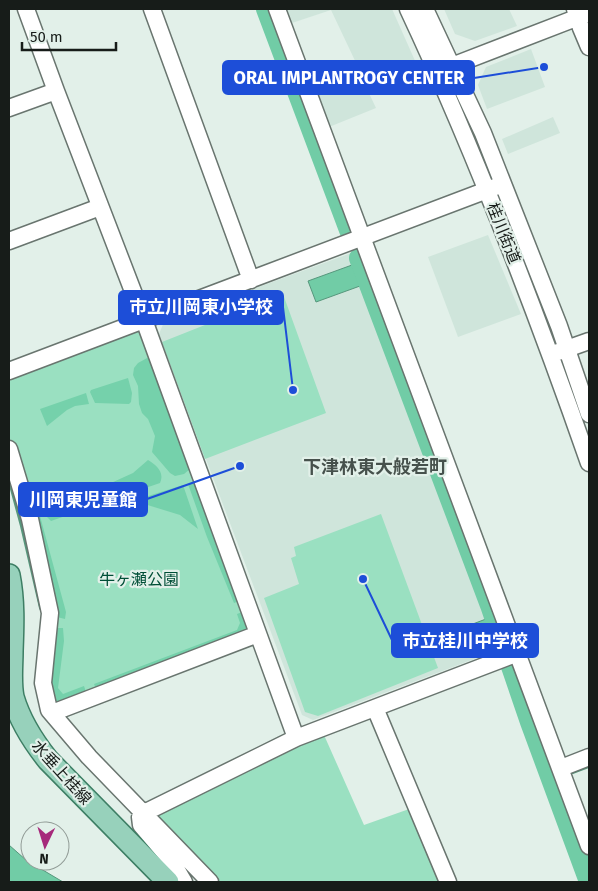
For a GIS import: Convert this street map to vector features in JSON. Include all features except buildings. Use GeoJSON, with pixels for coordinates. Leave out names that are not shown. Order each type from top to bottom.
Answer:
{"type":"FeatureCollection","features":[{"type":"Feature","properties":{"kind":"main road","name":"水垂上桂線"},"geometry":{"type":"LineString","coordinates":[[9,575],[13,616],[11,677],[13,695],[20,718],[31,739],[48,760],[168,882]]}},
{"type":"Feature","properties":{"kind":"street"},"geometry":{"type":"LineString","coordinates":[[26,9],[144,320],[296,738]]}},
{"type":"Feature","properties":{"kind":"street"},"geometry":{"type":"LineString","coordinates":[[152,9],[252,280]]}},
{"type":"Feature","properties":{"kind":"street"},"geometry":{"type":"LineString","coordinates":[[277,9],[363,238],[511,655],[561,768],[589,846]]}},
{"type":"Feature","properties":{"kind":"street","name":"桂川街道"},"geometry":{"type":"LineString","coordinates":[[408,9],[483,133],[567,349],[589,414]]}},
{"type":"Feature","properties":{"kind":"street","name":"桂川街道"},"geometry":{"type":"LineString","coordinates":[[425,9],[488,190],[551,354],[589,462]]}},
{"type":"Feature","properties":{"kind":"street"},"geometry":{"type":"LineString","coordinates":[[445,69],[581,13],[589,47]]}},
{"type":"Feature","properties":{"kind":"street"},"geometry":{"type":"LineString","coordinates":[[9,108],[56,91]]}},
{"type":"Feature","properties":{"kind":"street"},"geometry":{"type":"LineString","coordinates":[[9,371],[503,184]]}},
{"type":"Feature","properties":{"kind":"street"},"geometry":{"type":"LineString","coordinates":[[9,241],[100,207]]}},
{"type":"Feature","properties":{"kind":"street"},"geometry":{"type":"LineString","coordinates":[[551,354],[589,341]]}},
{"type":"Feature","properties":{"kind":"street"},"geometry":{"type":"LineString","coordinates":[[9,449],[30,519],[50,613],[43,683],[49,710],[142,818],[210,882]]}},
{"type":"Feature","properties":{"kind":"street"},"geometry":{"type":"LineString","coordinates":[[52,713],[258,634]]}},
{"type":"Feature","properties":{"kind":"street"},"geometry":{"type":"LineString","coordinates":[[142,818],[296,738],[511,655]]}},
{"type":"Feature","properties":{"kind":"street"},"geometry":{"type":"LineString","coordinates":[[376,708],[448,882]]}},
{"type":"Feature","properties":{"kind":"street"},"geometry":{"type":"LineString","coordinates":[[561,768],[589,757]]}},
{"type":"Feature","properties":{"kind":"street"},"geometry":{"type":"LineString","coordinates":[[142,818],[184,882]]}},
{"type":"Feature","properties":{"kind":"shaded area"},"geometry":{"type":"Polygon","coordinates":[[[284,9],[392,9],[416,63],[380,76],[382,82],[367,89],[376,108],[329,127],[312,84],[358,67],[331,10],[289,24],[284,9]]]}},
{"type":"Feature","properties":{"kind":"shaded area"},"geometry":{"type":"Polygon","coordinates":[[[444,9],[509,9],[517,26],[475,41],[455,34],[444,9]]]}},
{"type":"Feature","properties":{"kind":"shaded area"},"geometry":{"type":"Polygon","coordinates":[[[531,49],[545,87],[487,109],[478,85],[486,67],[531,49]]]}},
{"type":"Feature","properties":{"kind":"shaded area"},"geometry":{"type":"Polygon","coordinates":[[[553,117],[560,133],[508,154],[502,139],[553,117]]]}},
{"type":"Feature","properties":{"kind":"shaded area"},"geometry":{"type":"Polygon","coordinates":[[[488,235],[521,314],[458,337],[428,257],[488,235]]]}},
{"type":"Feature","properties":{"kind":"shaded area"},"geometry":{"type":"Polygon","coordinates":[[[354,252],[503,648],[313,720],[302,715],[159,334],[164,322],[354,252]]]}},
{"type":"Feature","properties":{"kind":"shaded area"},"geometry":{"type":"Polygon","coordinates":[[[352,265],[360,286],[316,302],[308,281],[352,265]]]}},
{"type":"Feature","properties":{"kind":"shaded area"},"geometry":{"type":"Polygon","coordinates":[[[149,357],[190,469],[184,474],[175,476],[170,473],[152,452],[155,436],[148,419],[142,413],[139,404],[138,386],[133,375],[134,368],[138,363],[149,357]]]}},
{"type":"Feature","properties":{"kind":"shaded area"},"geometry":{"type":"Polygon","coordinates":[[[128,378],[132,393],[129,404],[95,403],[90,392],[91,390],[128,378]]]}},
{"type":"Feature","properties":{"kind":"shaded area"},"geometry":{"type":"Polygon","coordinates":[[[86,393],[89,404],[75,406],[67,410],[47,426],[40,409],[86,393]]]}},
{"type":"Feature","properties":{"kind":"shaded area"},"geometry":{"type":"Polygon","coordinates":[[[148,460],[161,472],[160,483],[116,498],[111,483],[133,473],[148,460]]]}},
{"type":"Feature","properties":{"kind":"shaded area"},"geometry":{"type":"Polygon","coordinates":[[[195,481],[239,601],[234,603],[188,484],[195,481]]]}},
{"type":"Feature","properties":{"kind":"shaded area"},"geometry":{"type":"Polygon","coordinates":[[[183,485],[198,529],[180,515],[141,503],[142,498],[183,485]]]}},
{"type":"Feature","properties":{"kind":"shaded area"},"geometry":{"type":"Polygon","coordinates":[[[93,489],[97,505],[51,521],[47,517],[46,500],[52,492],[65,493],[93,489]]]}},
{"type":"Feature","properties":{"kind":"shaded area"},"geometry":{"type":"Polygon","coordinates":[[[33,505],[37,505],[66,612],[65,619],[57,617],[33,505]]]}},
{"type":"Feature","properties":{"kind":"shaded area"},"geometry":{"type":"Polygon","coordinates":[[[245,611],[249,624],[248,633],[97,691],[94,684],[237,630],[240,623],[237,614],[245,611]]]}},
{"type":"Feature","properties":{"kind":"shaded area"},"geometry":{"type":"Polygon","coordinates":[[[486,619],[494,640],[450,656],[441,636],[486,619]]]}},
{"type":"Feature","properties":{"kind":"shaded area"},"geometry":{"type":"Polygon","coordinates":[[[57,628],[63,628],[64,641],[58,688],[63,694],[84,686],[87,695],[63,704],[54,703],[50,685],[57,628]]]}},
{"type":"Feature","properties":{"kind":"shaded area"},"geometry":{"type":"Polygon","coordinates":[[[9,845],[20,855],[20,871],[44,871],[63,882],[9,882],[9,845]]]}},
{"type":"Feature","properties":{"kind":"green space"},"geometry":{"type":"Polygon","coordinates":[[[283,294],[326,413],[205,459],[162,342],[283,294]]]}},
{"type":"Feature","properties":{"kind":"green space","name":"牛ヶ瀬公園"},"geometry":{"type":"Polygon","coordinates":[[[135,329],[143,332],[249,624],[248,633],[63,704],[50,685],[57,617],[9,436],[9,379],[135,329]]]}},
{"type":"Feature","properties":{"kind":"green space"},"geometry":{"type":"Polygon","coordinates":[[[381,514],[438,668],[318,716],[305,712],[264,598],[299,584],[291,558],[296,556],[294,547],[381,514]]]}},
{"type":"Feature","properties":{"kind":"green space"},"geometry":{"type":"Polygon","coordinates":[[[324,735],[364,825],[412,808],[442,882],[219,882],[157,818],[157,812],[266,760],[324,735]]]}},
{"type":"Feature","properties":{"kind":"waterway"},"geometry":{"type":"LineString","coordinates":[[267,9],[350,230]]}},
{"type":"Feature","properties":{"kind":"waterway"},"geometry":{"type":"LineString","coordinates":[[360,258],[491,605],[531,722],[589,879]]}},
{"type":"Feature","properties":{"kind":"waterway"},"geometry":{"type":"LineString","coordinates":[[9,478],[41,608]]}},
{"type":"Feature","properties":{"kind":"waterway"},"geometry":{"type":"LineString","coordinates":[[573,772],[589,766]]}},
{"type":"Feature","properties":{"kind":"place","name":"ORAL IMPLANTROGY CENTER"},"geometry":{"type":"Point","coordinates":[544,67]}},
{"type":"Feature","properties":{"kind":"place","name":"市立川岡東小学校"},"geometry":{"type":"Point","coordinates":[293,390]}},
{"type":"Feature","properties":{"kind":"place","name":"川岡東児童館"},"geometry":{"type":"Point","coordinates":[240,466]}},
{"type":"Feature","properties":{"kind":"place","name":"市立桂川中学校"},"geometry":{"type":"Point","coordinates":[363,579]}},
{"type":"Feature","properties":{"kind":"district","name":"下津林東大般若町"},"geometry":{"type":"Point","coordinates":[375,467]}}]}
